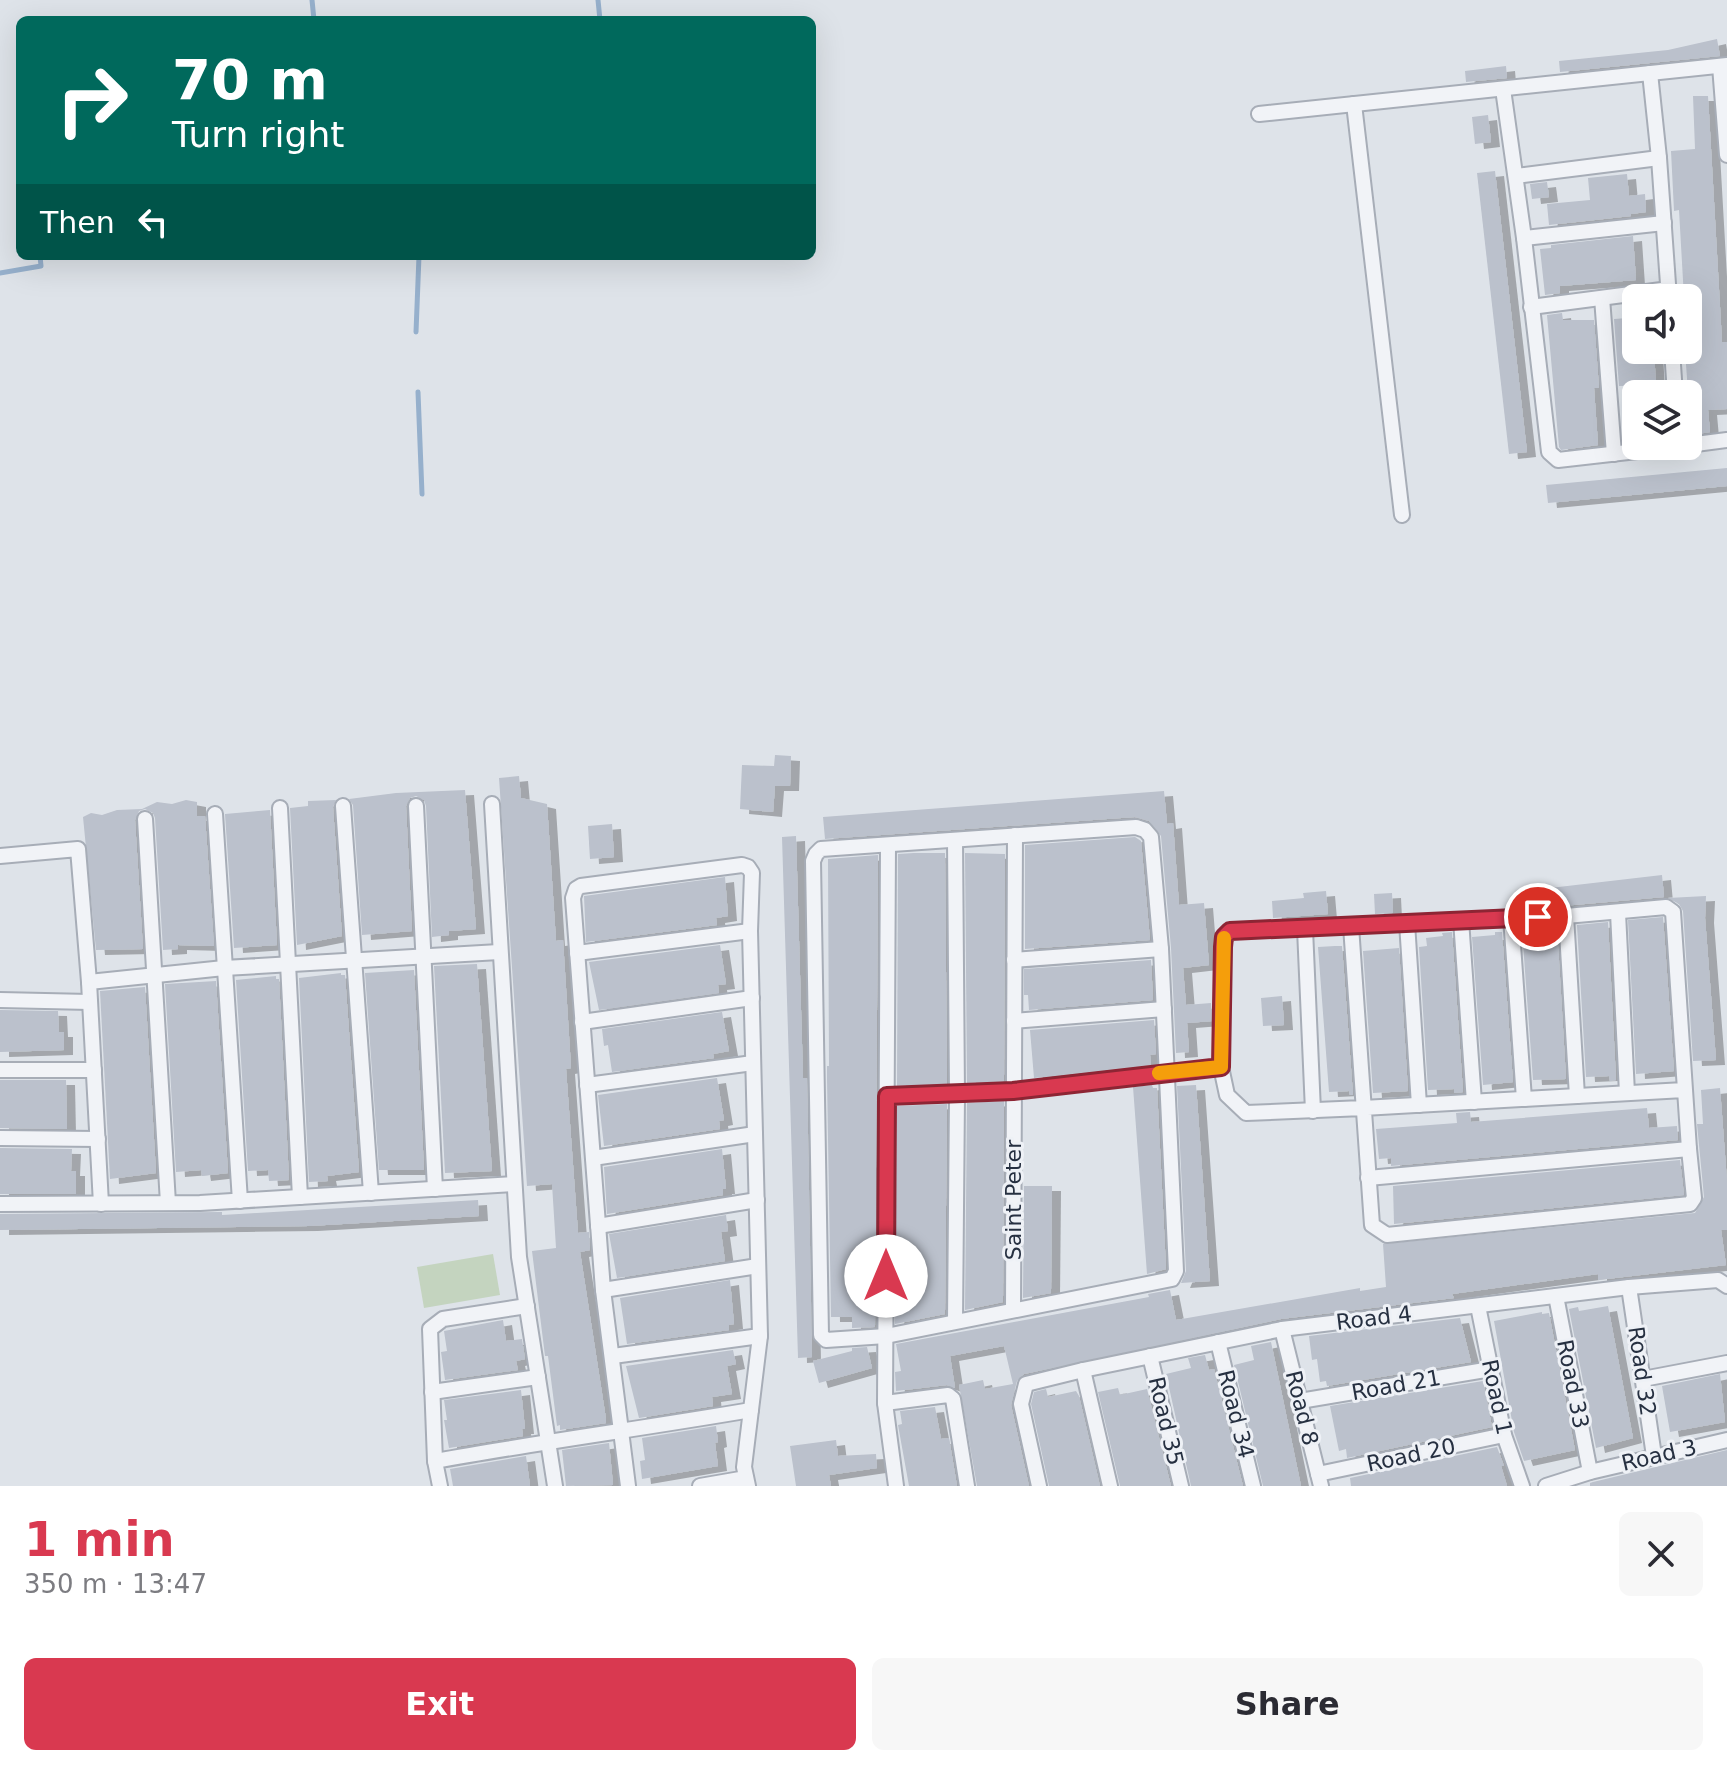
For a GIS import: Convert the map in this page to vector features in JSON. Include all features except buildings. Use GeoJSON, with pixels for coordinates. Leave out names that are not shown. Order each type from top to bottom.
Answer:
{"type":"FeatureCollection","features":[{"type":"Feature","properties":{"kind":"street"},"geometry":{"type":"LineString","coordinates":[[1259,114],[1723,65],[1727,155]]}},
{"type":"Feature","properties":{"kind":"street"},"geometry":{"type":"LineString","coordinates":[[1650,73],[1668,284]]}},
{"type":"Feature","properties":{"kind":"street"},"geometry":{"type":"LineString","coordinates":[[1503,89],[1549,452],[1558,460],[1622,453]]}},
{"type":"Feature","properties":{"kind":"street"},"geometry":{"type":"LineString","coordinates":[[1354,104],[1402,515]]}},
{"type":"Feature","properties":{"kind":"street"},"geometry":{"type":"LineString","coordinates":[[1516,176],[1659,158]]}},
{"type":"Feature","properties":{"kind":"street"},"geometry":{"type":"LineString","coordinates":[[1524,238],[1664,223]]}},
{"type":"Feature","properties":{"kind":"street"},"geometry":{"type":"LineString","coordinates":[[1531,307],[1622,297]]}},
{"type":"Feature","properties":{"kind":"street"},"geometry":{"type":"LineString","coordinates":[[1602,298],[1614,454]]}},
{"type":"Feature","properties":{"kind":"street"},"geometry":{"type":"LineString","coordinates":[[1702,443],[1727,440]]}},
{"type":"Feature","properties":{"kind":"street"},"geometry":{"type":"LineString","coordinates":[[492,804],[519,1257],[555,1486]]}},
{"type":"Feature","properties":{"kind":"street"},"geometry":{"type":"LineString","coordinates":[[343,806],[371,1193]]}},
{"type":"Feature","properties":{"kind":"street"},"geometry":{"type":"LineString","coordinates":[[416,806],[435,1189]]}},
{"type":"Feature","properties":{"kind":"street"},"geometry":{"type":"LineString","coordinates":[[280,808],[300,1197]]}},
{"type":"Feature","properties":{"kind":"street"},"geometry":{"type":"LineString","coordinates":[[215,814],[240,1201]]}},
{"type":"Feature","properties":{"kind":"street"},"geometry":{"type":"LineString","coordinates":[[145,819],[168,1203]]}},
{"type":"Feature","properties":{"kind":"street"},"geometry":{"type":"LineString","coordinates":[[1136,827],[1145,830],[1151,837],[1161,949],[1176,1271],[1172,1279],[886,1336],[826,1340],[821,1335],[813,861],[821,849],[955,841],[1136,827]]}},
{"type":"Feature","properties":{"kind":"street","name":"Saint Peter"},"geometry":{"type":"LineString","coordinates":[[1013,1310],[1015,835]]}},
{"type":"Feature","properties":{"kind":"street"},"geometry":{"type":"LineString","coordinates":[[955,841],[955,1321]]}},
{"type":"Feature","properties":{"kind":"street"},"geometry":{"type":"LineString","coordinates":[[888,846],[885,1403],[896,1486]]}},
{"type":"Feature","properties":{"kind":"street"},"geometry":{"type":"LineString","coordinates":[[0,856],[78,849],[101,1204]]}},
{"type":"Feature","properties":{"kind":"street"},"geometry":{"type":"LineString","coordinates":[[628,1486],[603,1290],[573,898],[576,889],[581,886],[742,865],[752,873],[750,931],[760,1336],[744,1467],[747,1482],[700,1486]]}},
{"type":"Feature","properties":{"kind":"street"},"geometry":{"type":"LineString","coordinates":[[1351,926],[1363,1108],[1372,1225],[1387,1235],[1690,1204],[1694,1198],[1673,912],[1666,907],[1566,916],[1230,931],[1224,937],[1221,1067],[1227,1095],[1246,1113],[1313,1111],[1363,1108],[1474,1102],[1627,1093],[1684,1090]]}},
{"type":"Feature","properties":{"kind":"street"},"geometry":{"type":"LineString","coordinates":[[1618,913],[1627,1093]]}},
{"type":"Feature","properties":{"kind":"street"},"geometry":{"type":"LineString","coordinates":[[1566,916],[1577,1096]]}},
{"type":"Feature","properties":{"kind":"street"},"geometry":{"type":"LineString","coordinates":[[1511,917],[1524,1099]]}},
{"type":"Feature","properties":{"kind":"street"},"geometry":{"type":"LineString","coordinates":[[1461,920],[1474,1102]]}},
{"type":"Feature","properties":{"kind":"street"},"geometry":{"type":"LineString","coordinates":[[1407,923],[1419,1105]]}},
{"type":"Feature","properties":{"kind":"street"},"geometry":{"type":"LineString","coordinates":[[1305,929],[1313,1111]]}},
{"type":"Feature","properties":{"kind":"street"},"geometry":{"type":"LineString","coordinates":[[577,953],[750,931]]}},
{"type":"Feature","properties":{"kind":"street"},"geometry":{"type":"LineString","coordinates":[[1014,960],[1161,949]]}},
{"type":"Feature","properties":{"kind":"street"},"geometry":{"type":"LineString","coordinates":[[89,982],[155,973],[499,952]]}},
{"type":"Feature","properties":{"kind":"street"},"geometry":{"type":"LineString","coordinates":[[582,1022],[752,998]]}},
{"type":"Feature","properties":{"kind":"street"},"geometry":{"type":"LineString","coordinates":[[0,1000],[90,1002]]}},
{"type":"Feature","properties":{"kind":"street"},"geometry":{"type":"LineString","coordinates":[[1014,1021],[1164,1009]]}},
{"type":"Feature","properties":{"kind":"street"},"geometry":{"type":"LineString","coordinates":[[587,1085],[753,1063]]}},
{"type":"Feature","properties":{"kind":"street"},"geometry":{"type":"LineString","coordinates":[[887,1096],[1013,1091],[1221,1067]]}},
{"type":"Feature","properties":{"kind":"street"},"geometry":{"type":"LineString","coordinates":[[0,1070],[94,1070]]}},
{"type":"Feature","properties":{"kind":"street"},"geometry":{"type":"LineString","coordinates":[[593,1158],[755,1134]]}},
{"type":"Feature","properties":{"kind":"street"},"geometry":{"type":"LineString","coordinates":[[0,1138],[98,1139]]}},
{"type":"Feature","properties":{"kind":"street"},"geometry":{"type":"LineString","coordinates":[[1368,1178],[1689,1149]]}},
{"type":"Feature","properties":{"kind":"street"},"geometry":{"type":"LineString","coordinates":[[0,1204],[240,1201],[514,1184]]}},
{"type":"Feature","properties":{"kind":"street"},"geometry":{"type":"LineString","coordinates":[[598,1226],[757,1200]]}},
{"type":"Feature","properties":{"kind":"street"},"geometry":{"type":"LineString","coordinates":[[603,1290],[758,1266]]}},
{"type":"Feature","properties":{"kind":"street","name":"Road 4"},"geometry":{"type":"LineString","coordinates":[[1039,1486],[1021,1404],[1026,1384],[1282,1329],[1629,1287],[1718,1280],[1727,1285]]}},
{"type":"Feature","properties":{"kind":"street","name":"Road 32"},"geometry":{"type":"LineString","coordinates":[[1629,1287],[1654,1456]]}},
{"type":"Feature","properties":{"kind":"street","name":"Road 33"},"geometry":{"type":"LineString","coordinates":[[1556,1296],[1590,1472]]}},
{"type":"Feature","properties":{"kind":"street"},"geometry":{"type":"LineString","coordinates":[[440,1486],[435,1461],[430,1329],[443,1319],[527,1306]]}},
{"type":"Feature","properties":{"kind":"street","name":"Road 1"},"geometry":{"type":"LineString","coordinates":[[1478,1306],[1504,1435],[1522,1486]]}},
{"type":"Feature","properties":{"kind":"street","name":"Road 8"},"geometry":{"type":"LineString","coordinates":[[1282,1329],[1319,1480]]}},
{"type":"Feature","properties":{"kind":"street"},"geometry":{"type":"LineString","coordinates":[[613,1356],[760,1336]]}},
{"type":"Feature","properties":{"kind":"street","name":"Road 34"},"geometry":{"type":"LineString","coordinates":[[1218,1342],[1253,1486]]}},
{"type":"Feature","properties":{"kind":"street","name":"Road 35"},"geometry":{"type":"LineString","coordinates":[[1150,1356],[1181,1486]]}},
{"type":"Feature","properties":{"kind":"street"},"geometry":{"type":"LineString","coordinates":[[1643,1379],[1727,1363]]}},
{"type":"Feature","properties":{"kind":"street","name":"Road 21"},"geometry":{"type":"LineString","coordinates":[[1300,1401],[1491,1369]]}},
{"type":"Feature","properties":{"kind":"street"},"geometry":{"type":"LineString","coordinates":[[1083,1370],[1110,1486]]}},
{"type":"Feature","properties":{"kind":"street"},"geometry":{"type":"LineString","coordinates":[[432,1392],[538,1377]]}},
{"type":"Feature","properties":{"kind":"street"},"geometry":{"type":"LineString","coordinates":[[885,1403],[948,1395],[953,1399],[967,1486]]}},
{"type":"Feature","properties":{"kind":"street"},"geometry":{"type":"LineString","coordinates":[[435,1461],[549,1440],[623,1432],[751,1410]]}},
{"type":"Feature","properties":{"kind":"street","name":"Road 20"},"geometry":{"type":"LineString","coordinates":[[1319,1480],[1504,1435]]}},
{"type":"Feature","properties":{"kind":"street","name":"Road 3"},"geometry":{"type":"LineString","coordinates":[[1546,1486],[1590,1472],[1727,1440]]}},
{"type":"Feature","properties":{"kind":"green space"},"geometry":{"type":"Polygon","coordinates":[[[493,1254],[500,1295],[424,1308],[417,1267],[493,1254]]]}},
{"type":"Feature","properties":{"kind":"waterway"},"geometry":{"type":"LineString","coordinates":[[312,0],[314,16]]}},
{"type":"Feature","properties":{"kind":"waterway"},"geometry":{"type":"LineString","coordinates":[[598,0],[600,16]]}},
{"type":"Feature","properties":{"kind":"waterway"},"geometry":{"type":"LineString","coordinates":[[0,273],[41,266],[40,260]]}},
{"type":"Feature","properties":{"kind":"waterway"},"geometry":{"type":"LineString","coordinates":[[416,332],[419,260]]}},
{"type":"Feature","properties":{"kind":"waterway"},"geometry":{"type":"LineString","coordinates":[[418,392],[422,494]]}},
{"type":"Feature","properties":{"kind":"slow traffic"},"geometry":{"type":"LineString","coordinates":[[1159,1073],[1221,1067],[1224,938]]}},
{"type":"Feature","properties":{"kind":"route"},"geometry":{"type":"LineString","coordinates":[[886,1276],[887,1096],[1013,1091],[1221,1067],[1223,947],[1224,937],[1230,931],[1538,917]]}}]}
